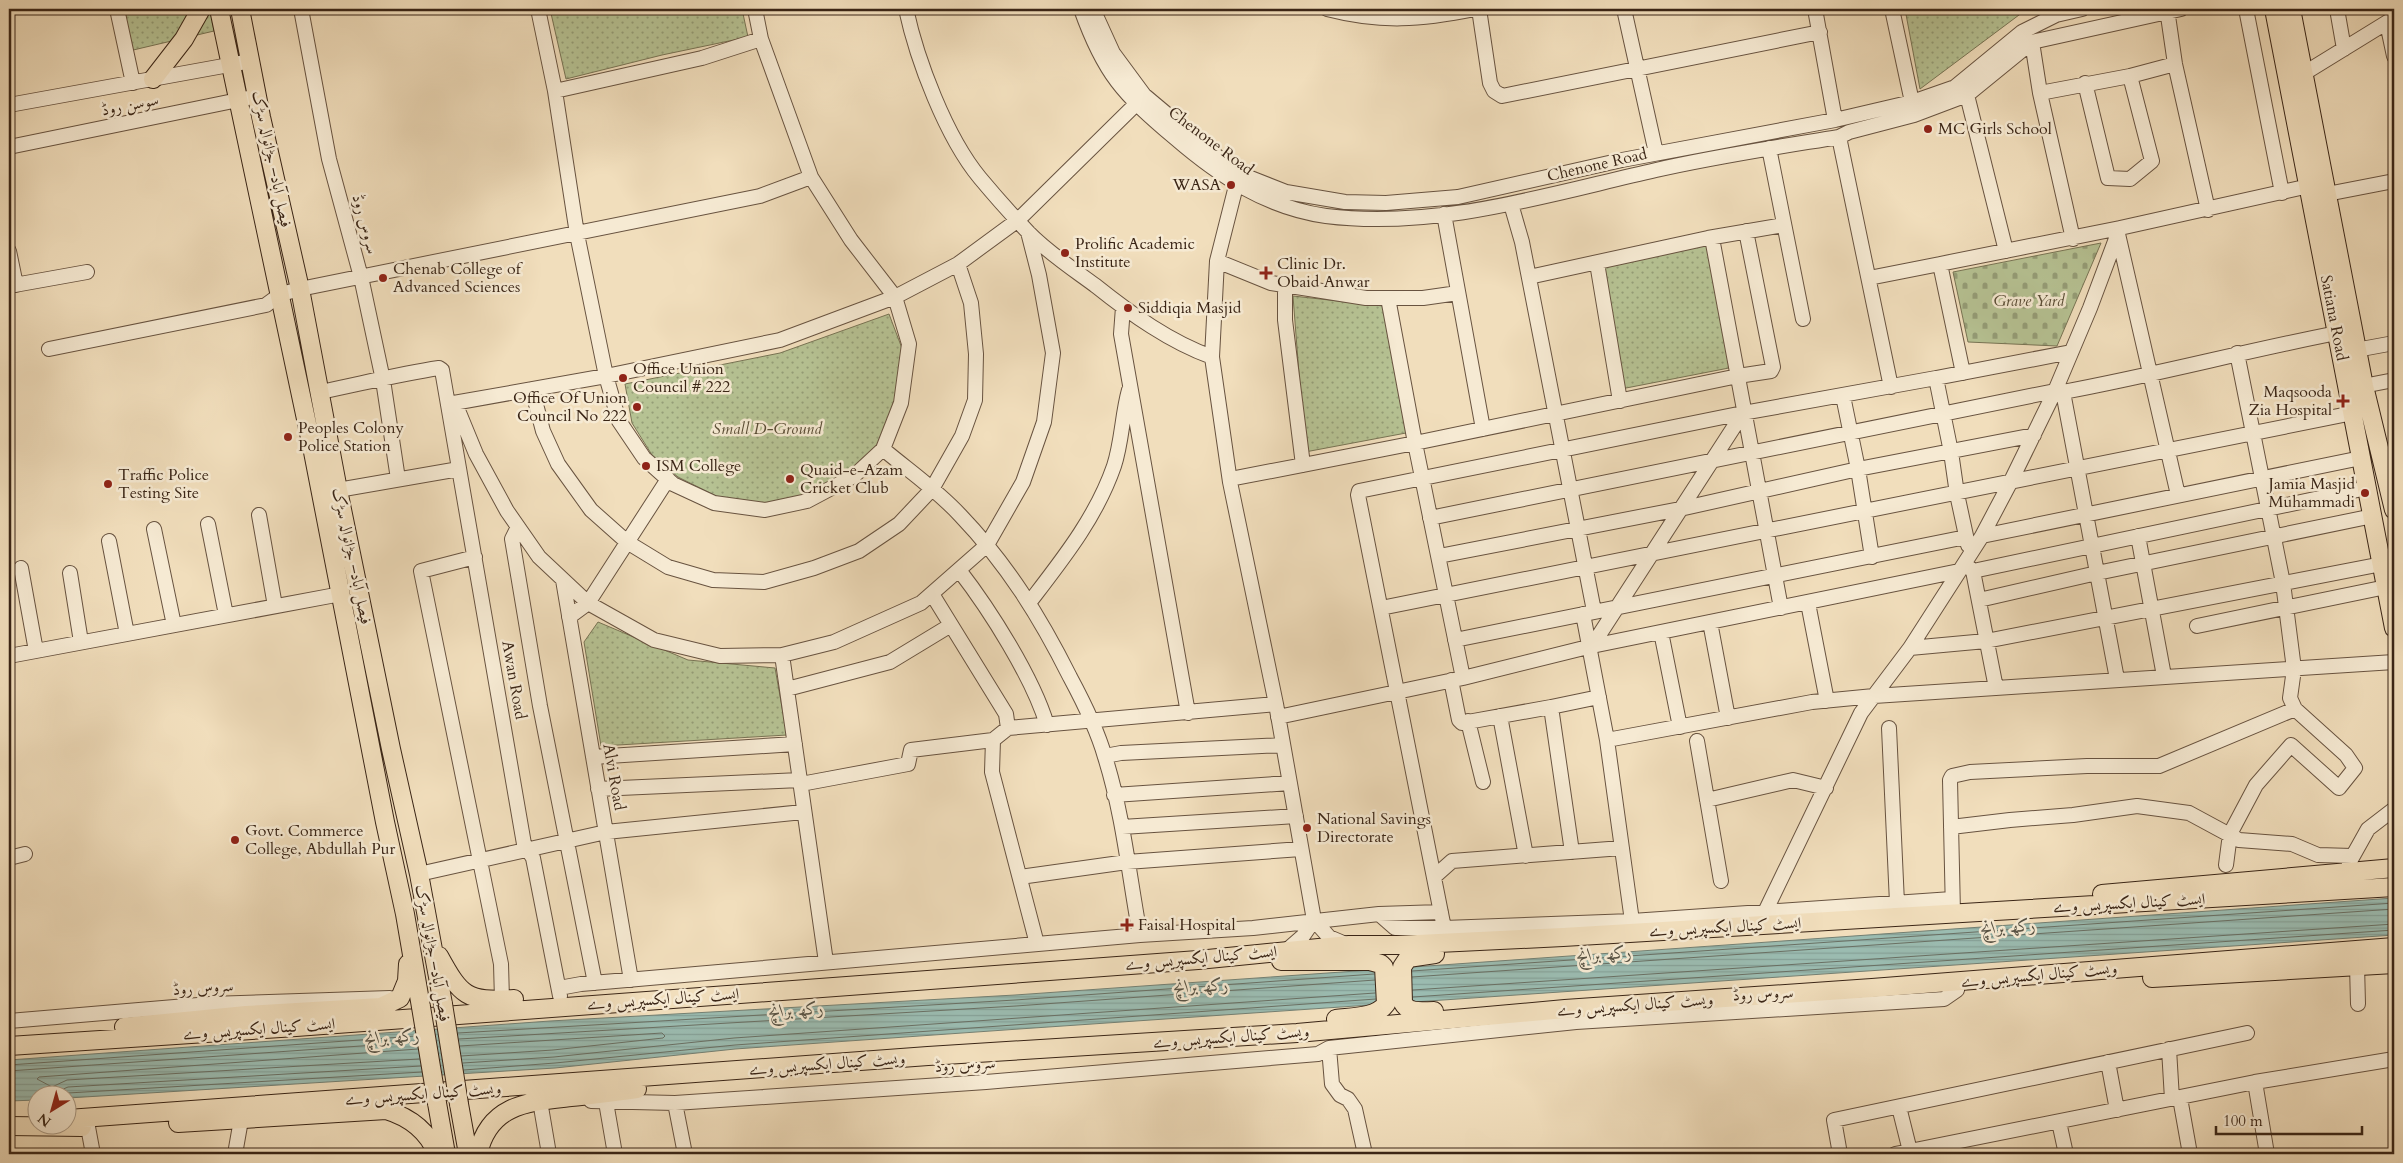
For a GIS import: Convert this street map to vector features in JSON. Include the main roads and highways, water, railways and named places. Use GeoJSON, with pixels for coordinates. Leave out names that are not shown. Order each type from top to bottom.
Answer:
{"type":"FeatureCollection","features":[{"type":"Feature","properties":{"kind":"main road"},"geometry":{"type":"LineString","coordinates":[[153,79],[184,39],[201,9]]}},
{"type":"Feature","properties":{"kind":"main road","name":"فیصل آباد– جڑانوالہ سڑک"},"geometry":{"type":"LineString","coordinates":[[219,9],[281,294],[410,942],[446,1154]]}},
{"type":"Feature","properties":{"kind":"main road","name":"فیصل آباد– جڑانوالہ سڑک"},"geometry":{"type":"LineString","coordinates":[[240,9],[300,289],[338,490],[419,874],[468,1154]]}},
{"type":"Feature","properties":{"kind":"main road","name":"Satiana Road"},"geometry":{"type":"LineString","coordinates":[[2274,9],[2394,628]]}},
{"type":"Feature","properties":{"kind":"main road","name":"Satiana Road"},"geometry":{"type":"LineString","coordinates":[[2290,9],[2364,386],[2391,478],[2394,510]]}},
{"type":"Feature","properties":{"kind":"main road"},"geometry":{"type":"LineString","coordinates":[[1953,906],[2394,868]]}},
{"type":"Feature","properties":{"kind":"main road","name":"ایسٹ کینال ایکسپریس وے"},"geometry":{"type":"LineString","coordinates":[[9,1046],[296,1027],[1198,960],[1349,945],[1397,945],[1564,937],[1953,906],[2394,887]]}},
{"type":"Feature","properties":{"kind":"main road"},"geometry":{"type":"LineString","coordinates":[[1394,1004],[1402,966],[1408,958],[1413,956],[1564,937]]}},
{"type":"Feature","properties":{"kind":"main road"},"geometry":{"type":"LineString","coordinates":[[430,940],[460,991],[480,1000],[502,1000],[626,984],[908,981]]}},
{"type":"Feature","properties":{"kind":"main road"},"geometry":{"type":"LineString","coordinates":[[9,1037],[246,1015],[380,1007],[400,998],[407,981],[410,942]]}},
{"type":"Feature","properties":{"kind":"main road","name":"ویسٹ کینال ایکسپریس وے"},"geometry":{"type":"LineString","coordinates":[[78,1118],[928,1056],[1297,1033],[1565,1009],[1872,988],[2394,947]]}},
{"type":"Feature","properties":{"kind":"main road"},"geometry":{"type":"LineString","coordinates":[[1198,960],[1370,961],[1381,964],[1384,967],[1394,1004]]}},
{"type":"Feature","properties":{"kind":"main road"},"geometry":{"type":"LineString","coordinates":[[1872,988],[1957,990],[2394,964]]}},
{"type":"Feature","properties":{"kind":"main road"},"geometry":{"type":"LineString","coordinates":[[1197,1040],[1370,1014],[1394,1004],[1413,1011],[1565,1009]]}},
{"type":"Feature","properties":{"kind":"main road"},"geometry":{"type":"LineString","coordinates":[[478,1154],[486,1132],[495,1119],[508,1110],[540,1101],[786,1070],[928,1056]]}},
{"type":"Feature","properties":{"kind":"main road"},"geometry":{"type":"LineString","coordinates":[[9,1125],[88,1127],[241,1120],[386,1110],[401,1114],[413,1122],[425,1134],[438,1154]]}},
{"type":"Feature","properties":{"kind":"main road"},"geometry":{"type":"LineString","coordinates":[[9,1125],[28,1122]]}},
{"type":"Feature","properties":{"kind":"water","name":"رکھ برانچ"},"geometry":{"type":"Polygon","coordinates":[[[2394,898],[2394,935],[735,1049],[555,1068],[78,1097],[78,1086],[28,1086],[28,1100],[9,1101],[9,1060],[550,1021],[1015,995],[2394,898]]]}},
{"type":"Feature","properties":{"kind":"place","name":"MC Girls School"},"geometry":{"type":"Point","coordinates":[1928,129]}},
{"type":"Feature","properties":{"kind":"place","name":"WASA"},"geometry":{"type":"Point","coordinates":[1231,185]}},
{"type":"Feature","properties":{"kind":"place","name":"Prolific Academic Institute"},"geometry":{"type":"Point","coordinates":[1065,253]}},
{"type":"Feature","properties":{"kind":"place","name":"Clinic Dr. Obaid Anwar"},"geometry":{"type":"Point","coordinates":[1266,273]}},
{"type":"Feature","properties":{"kind":"place","name":"Chenab College of Advanced Sciences"},"geometry":{"type":"Point","coordinates":[383,278]}},
{"type":"Feature","properties":{"kind":"place","name":"Siddiqia Masjid"},"geometry":{"type":"Point","coordinates":[1128,308]}},
{"type":"Feature","properties":{"kind":"place","name":"Office Union Council # 222"},"geometry":{"type":"Point","coordinates":[623,378]}},
{"type":"Feature","properties":{"kind":"place","name":"Maqsooda Zia Hospital"},"geometry":{"type":"Point","coordinates":[2343,401]}},
{"type":"Feature","properties":{"kind":"place","name":"Office Of Union Council No 222"},"geometry":{"type":"Point","coordinates":[637,407]}},
{"type":"Feature","properties":{"kind":"place","name":"Peoples Colony Police Station"},"geometry":{"type":"Point","coordinates":[288,437]}},
{"type":"Feature","properties":{"kind":"place","name":"ISM College"},"geometry":{"type":"Point","coordinates":[646,466]}},
{"type":"Feature","properties":{"kind":"place","name":"Quaid-e-Azam Cricket Club"},"geometry":{"type":"Point","coordinates":[790,479]}},
{"type":"Feature","properties":{"kind":"place","name":"Traffic Police Testing Site"},"geometry":{"type":"Point","coordinates":[108,484]}},
{"type":"Feature","properties":{"kind":"place","name":"Jamia Masjid Muhammadi"},"geometry":{"type":"Point","coordinates":[2365,493]}},
{"type":"Feature","properties":{"kind":"place","name":"National Savings Directorate"},"geometry":{"type":"Point","coordinates":[1307,828]}},
{"type":"Feature","properties":{"kind":"place","name":"Govt. Commerce College, Abdullah Pur"},"geometry":{"type":"Point","coordinates":[235,840]}},
{"type":"Feature","properties":{"kind":"place","name":"Faisal Hospital"},"geometry":{"type":"Point","coordinates":[1127,925]}},
{"type":"Feature","properties":{"kind":"park label","name":"Grave Yard"},"geometry":{"type":"Point","coordinates":[2029,301]}},
{"type":"Feature","properties":{"kind":"park label","name":"Small D-Ground"},"geometry":{"type":"Point","coordinates":[767,429]}}]}
